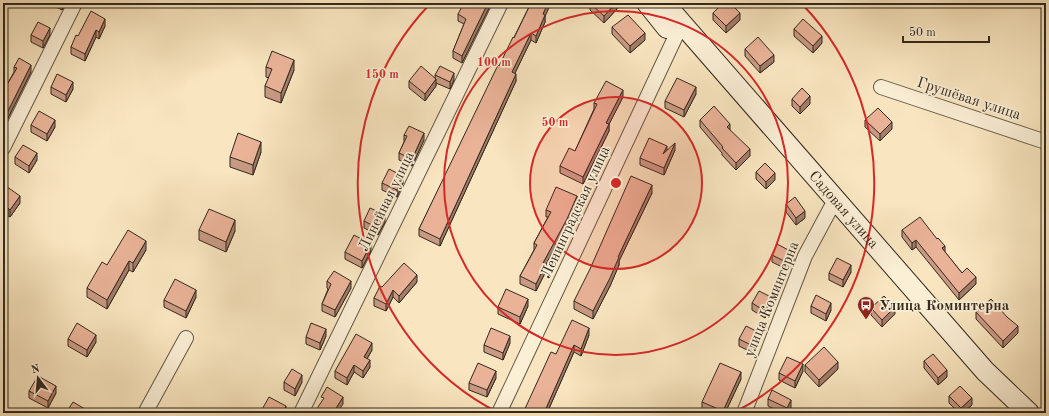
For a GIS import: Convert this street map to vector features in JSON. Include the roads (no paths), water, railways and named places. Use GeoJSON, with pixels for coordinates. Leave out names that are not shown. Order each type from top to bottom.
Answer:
{"type":"FeatureCollection","features":[{"type":"Feature","properties":{"kind":"street"},"geometry":{"type":"LineString","coordinates":[[3,148],[75,3]]}},
{"type":"Feature","properties":{"kind":"street","name":"Линейная улица"},"geometry":{"type":"LineString","coordinates":[[301,413],[501,3]]}},
{"type":"Feature","properties":{"kind":"street","name":"Садовая улица"},"geometry":{"type":"LineString","coordinates":[[647,3],[678,31],[833,207],[985,371],[1029,413]]}},
{"type":"Feature","properties":{"kind":"street","name":"Садовая улица"},"geometry":{"type":"LineString","coordinates":[[664,3],[678,31]]}},
{"type":"Feature","properties":{"kind":"street","name":"Ленинградская улица"},"geometry":{"type":"LineString","coordinates":[[499,413],[678,31]]}},
{"type":"Feature","properties":{"kind":"street","name":"Грушёвая улица"},"geometry":{"type":"LineString","coordinates":[[881,87],[1046,142]]}},
{"type":"Feature","properties":{"kind":"street","name":"Садовая улица"},"geometry":{"type":"LineString","coordinates":[[833,207],[974,379],[1009,413]]}},
{"type":"Feature","properties":{"kind":"street","name":"улица Коминтерна"},"geometry":{"type":"LineString","coordinates":[[744,413],[805,256],[833,207]]}},
{"type":"Feature","properties":{"kind":"street"},"geometry":{"type":"LineString","coordinates":[[146,413],[186,338]]}},
{"type":"Feature","properties":{"kind":"place","name":"Улица Коминтерна"},"geometry":{"type":"Point","coordinates":[866,320]}}]}
